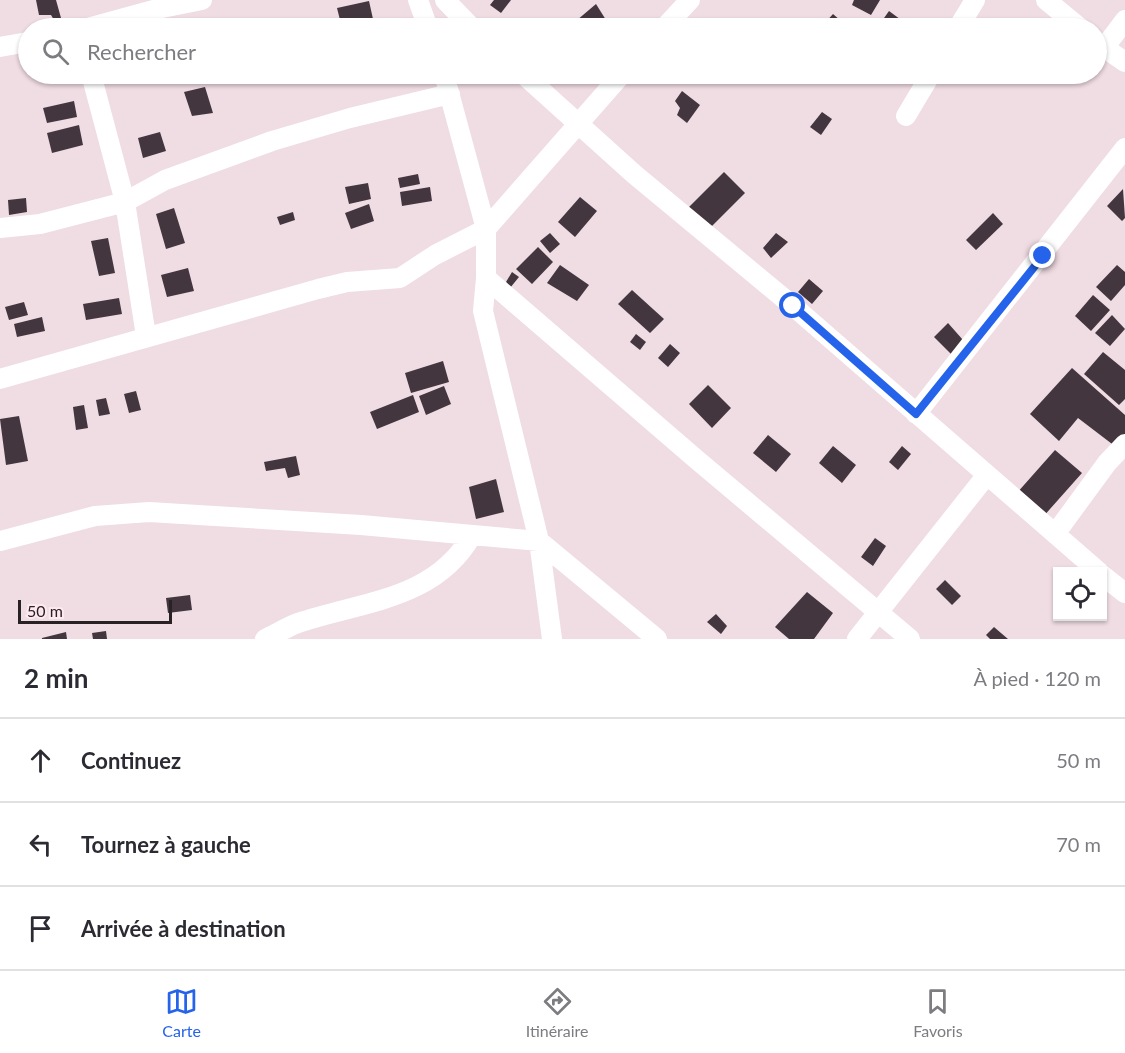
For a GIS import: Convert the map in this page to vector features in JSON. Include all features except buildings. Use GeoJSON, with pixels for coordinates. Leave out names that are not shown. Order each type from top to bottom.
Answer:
{"type":"FeatureCollection","features":[{"type":"Feature","properties":{"kind":"street"},"geometry":{"type":"LineString","coordinates":[[122,18],[201,0]]}},
{"type":"Feature","properties":{"kind":"street"},"geometry":{"type":"LineString","coordinates":[[418,0],[425,18]]}},
{"type":"Feature","properties":{"kind":"street"},"geometry":{"type":"LineString","coordinates":[[445,0],[462,18]]}},
{"type":"Feature","properties":{"kind":"street"},"geometry":{"type":"LineString","coordinates":[[673,18],[690,0]]}},
{"type":"Feature","properties":{"kind":"street"},"geometry":{"type":"LineString","coordinates":[[964,18],[975,0]]}},
{"type":"Feature","properties":{"kind":"street"},"geometry":{"type":"LineString","coordinates":[[1046,0],[1068,18]]}},
{"type":"Feature","properties":{"kind":"street"},"geometry":{"type":"LineString","coordinates":[[1107,38],[1125,20]]}},
{"type":"Feature","properties":{"kind":"street"},"geometry":{"type":"LineString","coordinates":[[0,47],[18,44]]}},
{"type":"Feature","properties":{"kind":"street"},"geometry":{"type":"LineString","coordinates":[[1107,50],[1125,62]]}},
{"type":"Feature","properties":{"kind":"street"},"geometry":{"type":"LineString","coordinates":[[94,84],[125,202],[146,336]]}},
{"type":"Feature","properties":{"kind":"street"},"geometry":{"type":"LineString","coordinates":[[447,84],[486,229],[483,311],[539,541],[552,639]]}},
{"type":"Feature","properties":{"kind":"street"},"geometry":{"type":"LineString","coordinates":[[535,84],[634,174],[1093,567]]}},
{"type":"Feature","properties":{"kind":"street"},"geometry":{"type":"LineString","coordinates":[[0,379],[318,289],[347,282],[400,278],[435,255],[486,229],[613,84]]}},
{"type":"Feature","properties":{"kind":"street"},"geometry":{"type":"LineString","coordinates":[[906,116],[925,84]]}},
{"type":"Feature","properties":{"kind":"street"},"geometry":{"type":"LineString","coordinates":[[0,228],[40,224],[125,202],[165,180],[272,141],[350,118],[450,94]]}},
{"type":"Feature","properties":{"kind":"street"},"geometry":{"type":"LineString","coordinates":[[916,414],[1125,148]]}},
{"type":"Feature","properties":{"kind":"street"},"geometry":{"type":"LineString","coordinates":[[486,278],[910,639]]}},
{"type":"Feature","properties":{"kind":"street"},"geometry":{"type":"LineString","coordinates":[[1055,534],[1107,463],[1125,444]]}},
{"type":"Feature","properties":{"kind":"street"},"geometry":{"type":"LineString","coordinates":[[856,639],[986,476]]}},
{"type":"Feature","properties":{"kind":"street"},"geometry":{"type":"LineString","coordinates":[[0,541],[95,516],[149,512],[361,525],[539,541],[657,639]]}},
{"type":"Feature","properties":{"kind":"street"},"geometry":{"type":"LineString","coordinates":[[265,639],[296,624],[410,590],[443,572],[460,556],[472,535]]}},
{"type":"Feature","properties":{"kind":"street"},"geometry":{"type":"LineString","coordinates":[[1107,579],[1125,594]]}},
{"type":"Feature","properties":{"kind":"route"},"geometry":{"type":"LineString","coordinates":[[793,306],[916,414],[1043,256]]}}]}
